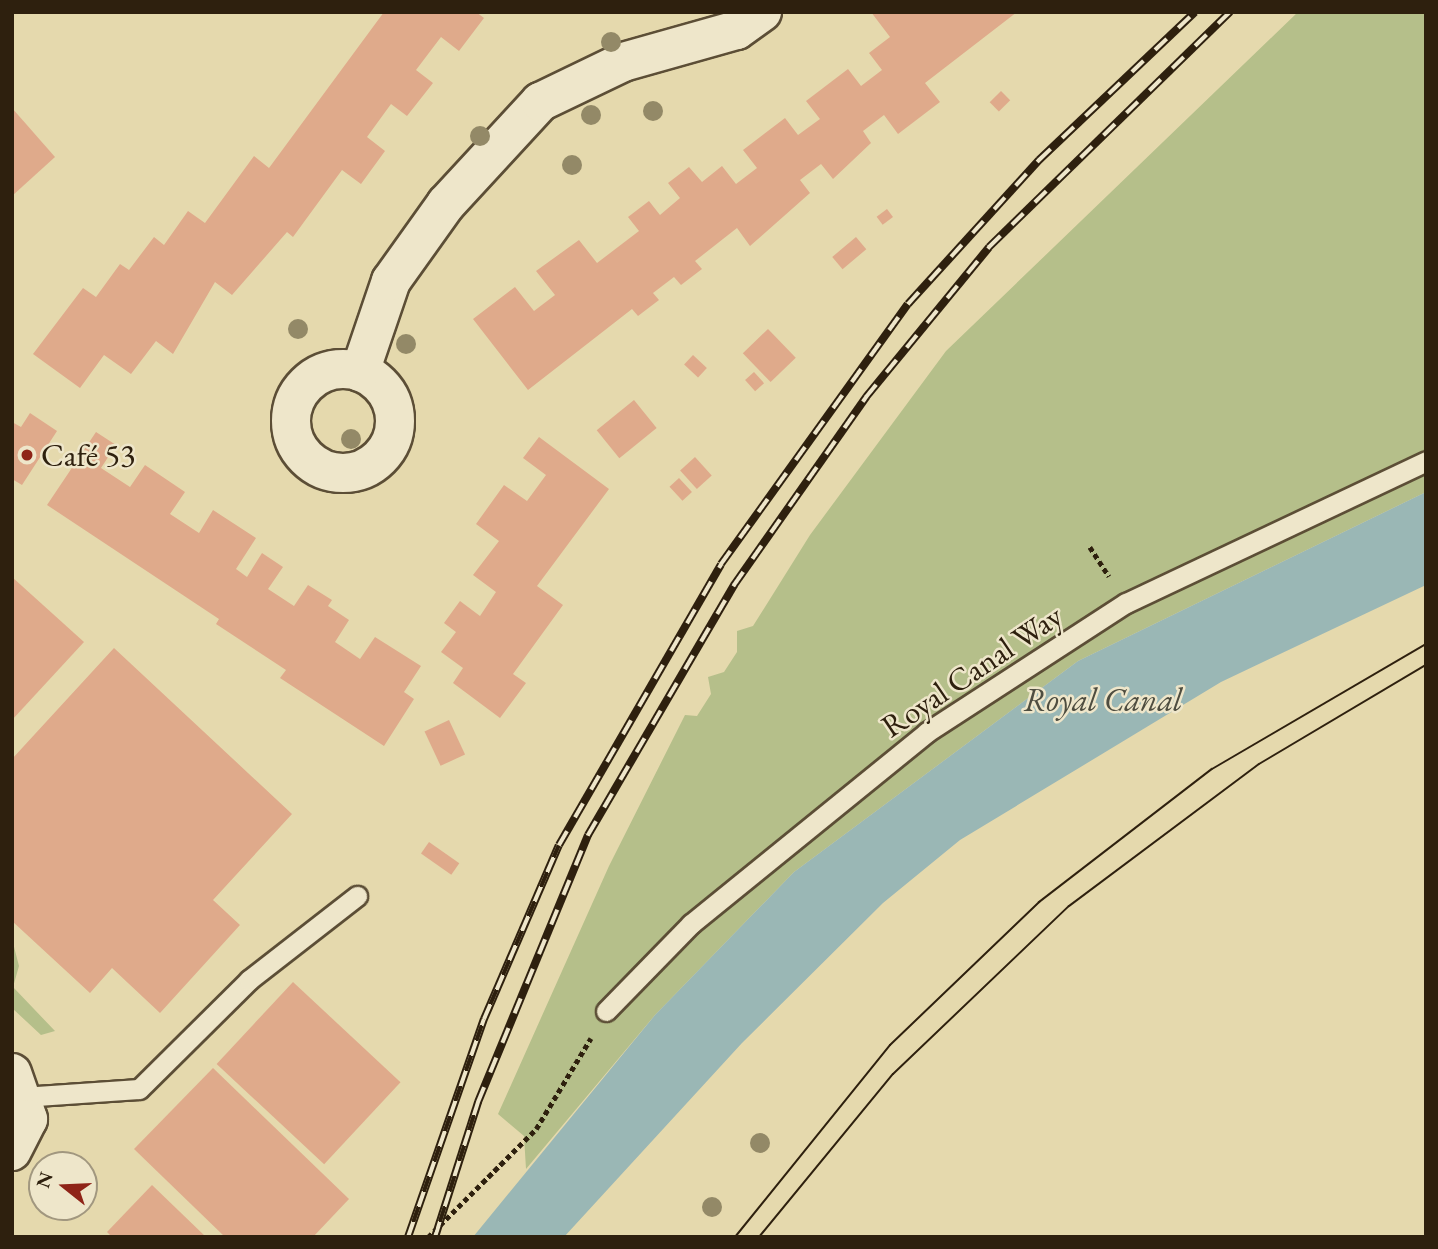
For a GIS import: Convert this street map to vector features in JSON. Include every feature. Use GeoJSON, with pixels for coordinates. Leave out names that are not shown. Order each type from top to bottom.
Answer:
{"type":"FeatureCollection","features":[{"type":"Feature","properties":{"kind":"street"},"geometry":{"type":"LineString","coordinates":[[360,372],[391,281],[446,204],[540,102],[623,62],[737,30],[762,12]]}},
{"type":"Feature","properties":{"kind":"lane","name":"Royal Canal Way"},"geometry":{"type":"LineString","coordinates":[[606,1011],[691,924],[938,725],[1126,603],[1426,461]]}},
{"type":"Feature","properties":{"kind":"lane"},"geometry":{"type":"LineString","coordinates":[[19,1110],[138,1089],[249,980],[357,896]]}},
{"type":"Feature","properties":{"kind":"path"},"geometry":{"type":"LineString","coordinates":[[428,1237],[536,1129],[593,1033]]}},
{"type":"Feature","properties":{"kind":"green space"},"geometry":{"type":"Polygon","coordinates":[[[1298,12],[1426,12],[1426,492],[1078,661],[794,872],[655,1015],[526,1169],[524,1136],[498,1114],[609,866],[685,715],[697,716],[711,694],[708,677],[724,672],[737,652],[737,631],[753,626],[810,535],[946,351],[1298,12]]]}},
{"type":"Feature","properties":{"kind":"green space"},"geometry":{"type":"Polygon","coordinates":[[[12,939],[19,966],[13,987],[55,1031],[41,1035],[12,1008],[12,939]]]}},
{"type":"Feature","properties":{"kind":"water","name":"Royal Canal"},"geometry":{"type":"Polygon","coordinates":[[[1426,492],[1426,585],[1221,682],[960,840],[883,903],[742,1043],[564,1237],[473,1237],[655,1015],[794,872],[1078,661],[1426,492]]]}},
{"type":"Feature","properties":{"kind":"building"},"geometry":{"type":"Polygon","coordinates":[[[384,12],[476,12],[484,18],[459,51],[441,37],[416,70],[433,83],[407,116],[391,104],[367,137],[385,151],[361,184],[342,170],[293,237],[287,232],[232,295],[215,282],[173,354],[156,341],[131,374],[104,355],[80,388],[33,354],[83,288],[96,297],[120,264],[129,270],[154,237],[164,245],[188,211],[205,223],[254,156],[269,168],[384,12]]]}},
{"type":"Feature","properties":{"kind":"building"},"geometry":{"type":"Polygon","coordinates":[[[871,12],[1017,12],[925,83],[940,102],[898,134],[884,115],[863,131],[871,143],[833,179],[821,164],[800,180],[810,193],[750,246],[737,228],[695,261],[702,269],[681,285],[674,277],[653,293],[659,300],[638,316],[632,309],[528,390],[473,319],[515,287],[534,311],[555,295],[536,271],[579,240],[597,263],[639,231],[628,217],[649,201],[660,215],[680,198],[668,183],[689,167],[702,182],[722,166],[736,184],[757,168],[743,150],[785,118],[798,135],[820,119],[806,101],[848,69],[861,86],[882,70],[869,53],[890,37],[871,12]]]}},
{"type":"Feature","properties":{"kind":"building"},"geometry":{"type":"Polygon","coordinates":[[[1001,91],[1010,100],[999,112],[990,102],[1001,91]]]}},
{"type":"Feature","properties":{"kind":"building"},"geometry":{"type":"Polygon","coordinates":[[[12,108],[55,157],[12,196],[12,108]]]}},
{"type":"Feature","properties":{"kind":"building"},"geometry":{"type":"Polygon","coordinates":[[[887,209],[893,217],[883,225],[877,217],[887,209]]]}},
{"type":"Feature","properties":{"kind":"building"},"geometry":{"type":"Polygon","coordinates":[[[856,237],[866,249],[843,269],[832,257],[856,237]]]}},
{"type":"Feature","properties":{"kind":"building"},"geometry":{"type":"Polygon","coordinates":[[[768,329],[796,358],[771,382],[743,353],[768,329]]]}},
{"type":"Feature","properties":{"kind":"building"},"geometry":{"type":"Polygon","coordinates":[[[693,355],[707,368],[698,377],[684,365],[693,355]]]}},
{"type":"Feature","properties":{"kind":"building"},"geometry":{"type":"Polygon","coordinates":[[[754,372],[764,383],[755,391],[745,380],[754,372]]]}},
{"type":"Feature","properties":{"kind":"building"},"geometry":{"type":"Polygon","coordinates":[[[634,400],[657,428],[619,458],[597,430],[634,400]]]}},
{"type":"Feature","properties":{"kind":"building","name":"Café 53"},"geometry":{"type":"Polygon","coordinates":[[[30,413],[57,431],[22,485],[12,479],[12,422],[21,427],[30,413]]]}},
{"type":"Feature","properties":{"kind":"building"},"geometry":{"type":"Polygon","coordinates":[[[96,432],[116,445],[101,468],[130,487],[145,465],[185,492],[170,514],[199,533],[213,510],[256,538],[236,569],[247,577],[262,553],[283,567],[268,589],[294,606],[308,585],[332,600],[328,606],[349,620],[335,642],[360,659],[375,637],[421,666],[404,692],[414,699],[384,746],[280,678],[286,670],[216,624],[219,619],[47,505],[96,432]]]}},
{"type":"Feature","properties":{"kind":"building"},"geometry":{"type":"Polygon","coordinates":[[[539,437],[609,489],[537,586],[563,605],[513,674],[526,683],[500,718],[453,683],[463,668],[441,652],[456,632],[444,623],[460,601],[480,616],[496,592],[473,575],[499,541],[476,524],[504,485],[527,501],[546,475],[523,458],[539,437]]]}},
{"type":"Feature","properties":{"kind":"building"},"geometry":{"type":"Polygon","coordinates":[[[695,457],[712,476],[697,489],[680,470],[695,457]]]}},
{"type":"Feature","properties":{"kind":"building"},"geometry":{"type":"Polygon","coordinates":[[[679,478],[692,492],[682,501],[669,487],[679,478]]]}},
{"type":"Feature","properties":{"kind":"building"},"geometry":{"type":"Polygon","coordinates":[[[12,577],[84,642],[12,720],[12,577]]]}},
{"type":"Feature","properties":{"kind":"building"},"geometry":{"type":"Polygon","coordinates":[[[114,648],[292,814],[213,900],[240,925],[160,1013],[112,968],[90,993],[12,921],[12,759],[114,648]]]}},
{"type":"Feature","properties":{"kind":"building"},"geometry":{"type":"Polygon","coordinates":[[[449,720],[465,754],[441,766],[425,731],[449,720]]]}},
{"type":"Feature","properties":{"kind":"building"},"geometry":{"type":"Polygon","coordinates":[[[429,842],[459,863],[451,875],[421,853],[429,842]]]}},
{"type":"Feature","properties":{"kind":"building"},"geometry":{"type":"Polygon","coordinates":[[[293,982],[401,1082],[324,1164],[217,1064],[293,982]]]}},
{"type":"Feature","properties":{"kind":"building"},"geometry":{"type":"Polygon","coordinates":[[[213,1068],[349,1199],[313,1237],[225,1237],[134,1149],[213,1068]]]}},
{"type":"Feature","properties":{"kind":"building"},"geometry":{"type":"Polygon","coordinates":[[[152,1185],[206,1237],[112,1237],[107,1232],[152,1185]]]}},
{"type":"Feature","properties":{"kind":"tram line"},"geometry":{"type":"LineString","coordinates":[[735,1237],[890,1045],[1039,902],[1212,769],[1426,644]]}},
{"type":"Feature","properties":{"kind":"tram line"},"geometry":{"type":"LineString","coordinates":[[759,1237],[893,1074],[1069,906],[1259,764],[1426,665]]}},
{"type":"Feature","properties":{"kind":"railway"},"geometry":{"type":"LineString","coordinates":[[408,1237],[484,1019],[559,845],[721,564],[908,304],[1039,160],[1195,12]]}},
{"type":"Feature","properties":{"kind":"railway"},"geometry":{"type":"LineString","coordinates":[[435,1237],[478,1102],[588,835],[734,585],[866,397],[989,247],[1230,12]]}},
{"type":"Feature","properties":{"kind":"place","name":"Café 53"},"geometry":{"type":"Point","coordinates":[27,455]}}]}
